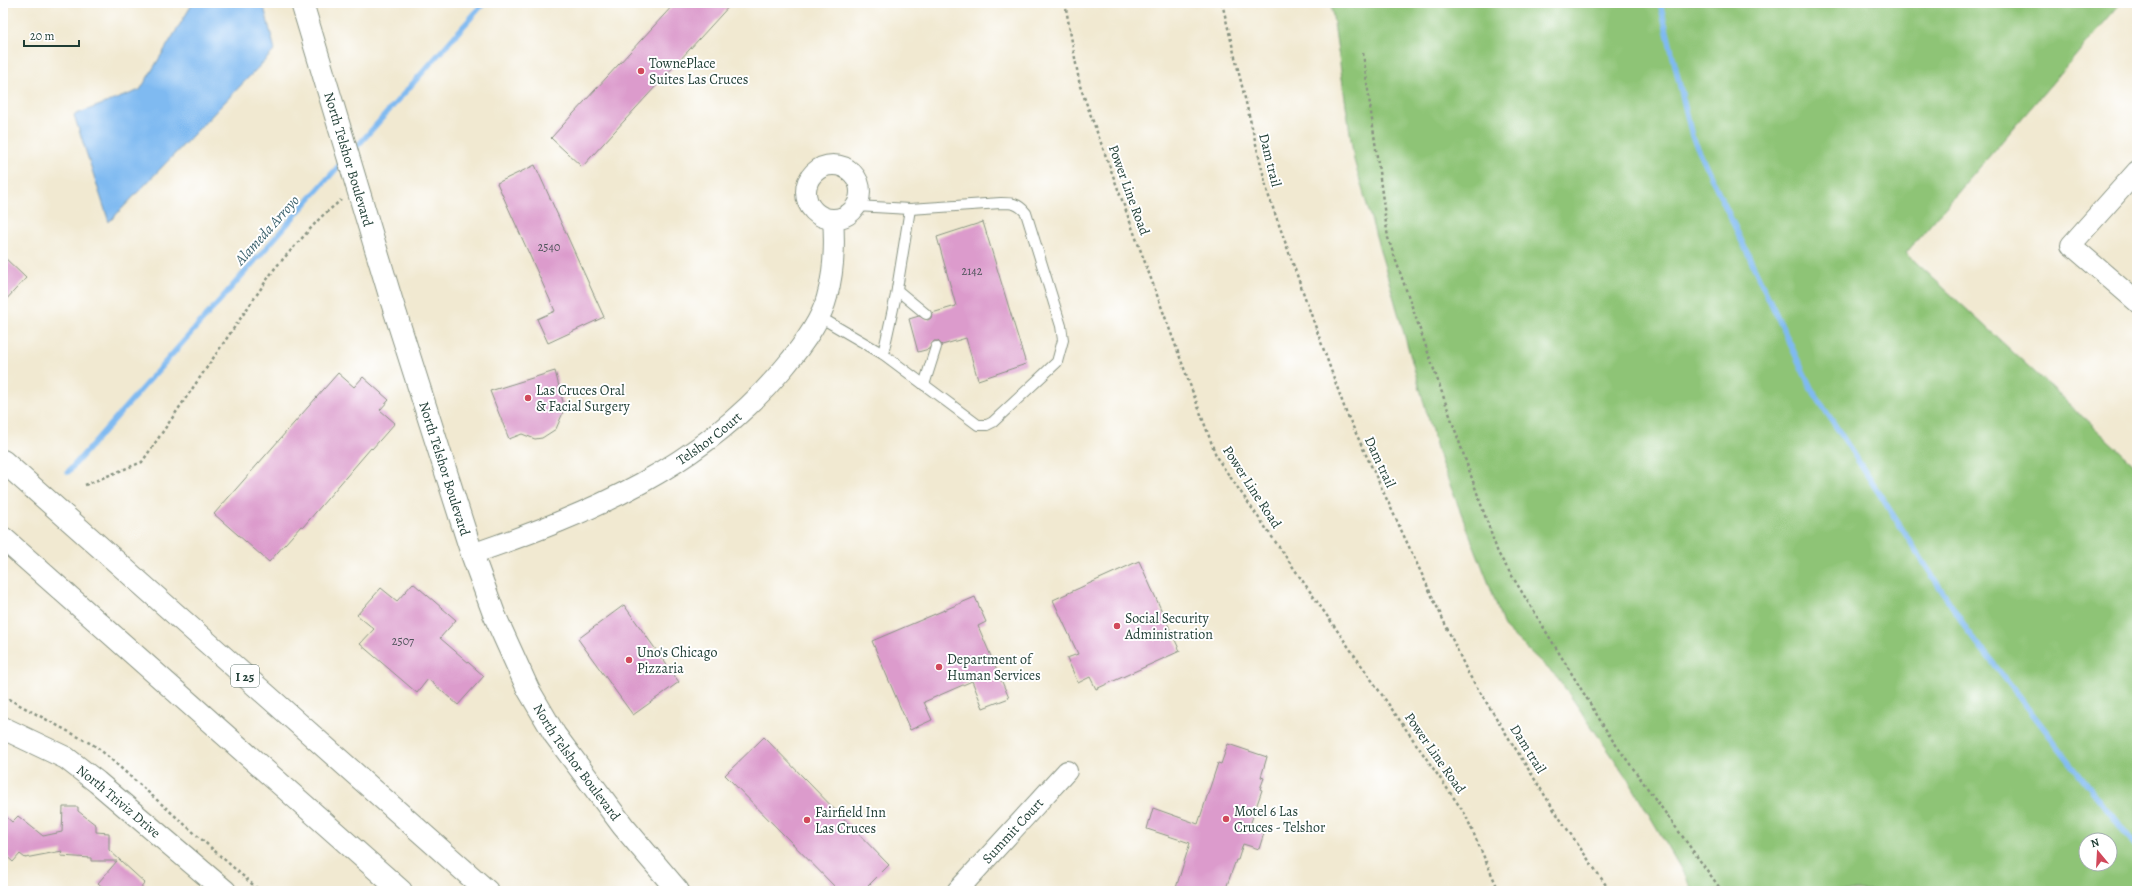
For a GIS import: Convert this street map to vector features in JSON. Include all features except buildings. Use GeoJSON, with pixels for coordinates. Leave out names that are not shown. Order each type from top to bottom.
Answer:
{"type":"FeatureCollection","features":[{"type":"Feature","properties":{"kind":"main road","name":"North Telshor Boulevard"},"geometry":{"type":"LineString","coordinates":[[302,3],[391,299],[472,554],[494,614],[528,689],[555,735],[623,826],[678,891]]}},
{"type":"Feature","properties":{"kind":"main road","name":"I 25"},"geometry":{"type":"LineString","coordinates":[[3,460],[486,891]]}},
{"type":"Feature","properties":{"kind":"main road"},"geometry":{"type":"LineString","coordinates":[[3,538],[401,891]]}},
{"type":"Feature","properties":{"kind":"main road","name":"North Triviz Drive"},"geometry":{"type":"LineString","coordinates":[[3,728],[66,758],[97,782],[225,891]]}},
{"type":"Feature","properties":{"kind":"street"},"geometry":{"type":"LineString","coordinates":[[832,166],[841,167],[849,171],[855,177],[860,192],[856,206],[846,216],[833,219],[816,213],[810,206],[807,197],[807,188],[810,179],[824,168],[832,166]]}},
{"type":"Feature","properties":{"kind":"street"},"geometry":{"type":"LineString","coordinates":[[2137,171],[2070,245],[2137,302]]}},
{"type":"Feature","properties":{"kind":"street","name":"Telshor Court"},"geometry":{"type":"LineString","coordinates":[[472,554],[549,528],[611,500],[668,468],[720,432],[760,397],[804,344],[827,298],[834,253],[833,219]]}},
{"type":"Feature","properties":{"kind":"street","name":"Summit Court"},"geometry":{"type":"LineString","coordinates":[[957,891],[1067,771]]}},
{"type":"Feature","properties":{"kind":"lane"},"geometry":{"type":"LineString","coordinates":[[818,316],[883,354],[978,425],[987,426],[1052,369],[1059,357],[1063,340],[1061,326],[1026,213],[1022,208],[1015,204],[1001,203],[910,209],[856,206]]}},
{"type":"Feature","properties":{"kind":"lane"},"geometry":{"type":"LineString","coordinates":[[883,354],[897,290],[910,209]]}},
{"type":"Feature","properties":{"kind":"lane"},"geometry":{"type":"LineString","coordinates":[[897,290],[926,314]]}},
{"type":"Feature","properties":{"kind":"lane"},"geometry":{"type":"LineString","coordinates":[[924,385],[936,347]]}},
{"type":"Feature","properties":{"kind":"path","name":"Power Line Road"},"geometry":{"type":"LineString","coordinates":[[1065,3],[1080,86],[1217,458],[1465,814],[1499,891]]}},
{"type":"Feature","properties":{"kind":"path","name":"Dam trail"},"geometry":{"type":"LineString","coordinates":[[1222,3],[1268,194],[1346,412],[1468,673],[1554,810],[1610,891]]}},
{"type":"Feature","properties":{"kind":"path"},"geometry":{"type":"LineString","coordinates":[[1363,53],[1388,238],[1498,553],[1611,738],[1722,891]]}},
{"type":"Feature","properties":{"kind":"path"},"geometry":{"type":"LineString","coordinates":[[85,485],[142,462],[275,268],[321,217],[357,186]]}},
{"type":"Feature","properties":{"kind":"green space"},"geometry":{"type":"Polygon","coordinates":[[[1331,3],[2121,3],[1906,253],[2137,467],[2137,891],[1694,891],[1628,779],[1558,678],[1504,627],[1489,584],[1441,462],[1354,160],[1331,3]]]}},
{"type":"Feature","properties":{"kind":"water"},"geometry":{"type":"Polygon","coordinates":[[[193,3],[263,3],[275,50],[109,222],[74,115],[140,90],[193,3]]]}},
{"type":"Feature","properties":{"kind":"waterway","name":"Alameda Arroyo"},"geometry":{"type":"LineString","coordinates":[[353,151],[484,3]]}},
{"type":"Feature","properties":{"kind":"waterway"},"geometry":{"type":"LineString","coordinates":[[1660,3],[1692,136],[1811,388],[1968,631],[2137,848]]}},
{"type":"Feature","properties":{"kind":"waterway","name":"Alameda Arroyo"},"geometry":{"type":"LineString","coordinates":[[68,472],[344,160]]}},
{"type":"Feature","properties":{"kind":"place","name":"TownePlace Suites Las Cruces"},"geometry":{"type":"Point","coordinates":[641,71]}},
{"type":"Feature","properties":{"kind":"place","name":"Las Cruces Oral & Facial Surgery"},"geometry":{"type":"Point","coordinates":[528,398]}},
{"type":"Feature","properties":{"kind":"place","name":"Social Security Administration"},"geometry":{"type":"Point","coordinates":[1117,626]}},
{"type":"Feature","properties":{"kind":"place","name":"Uno's Chicago Pizzaria"},"geometry":{"type":"Point","coordinates":[629,660]}},
{"type":"Feature","properties":{"kind":"place","name":"Department of Human Services"},"geometry":{"type":"Point","coordinates":[939,667]}},
{"type":"Feature","properties":{"kind":"place","name":"Motel 6 Las Cruces - Telshor"},"geometry":{"type":"Point","coordinates":[1226,819]}},
{"type":"Feature","properties":{"kind":"place","name":"Fairfield Inn Las Cruces"},"geometry":{"type":"Point","coordinates":[807,820]}}]}
